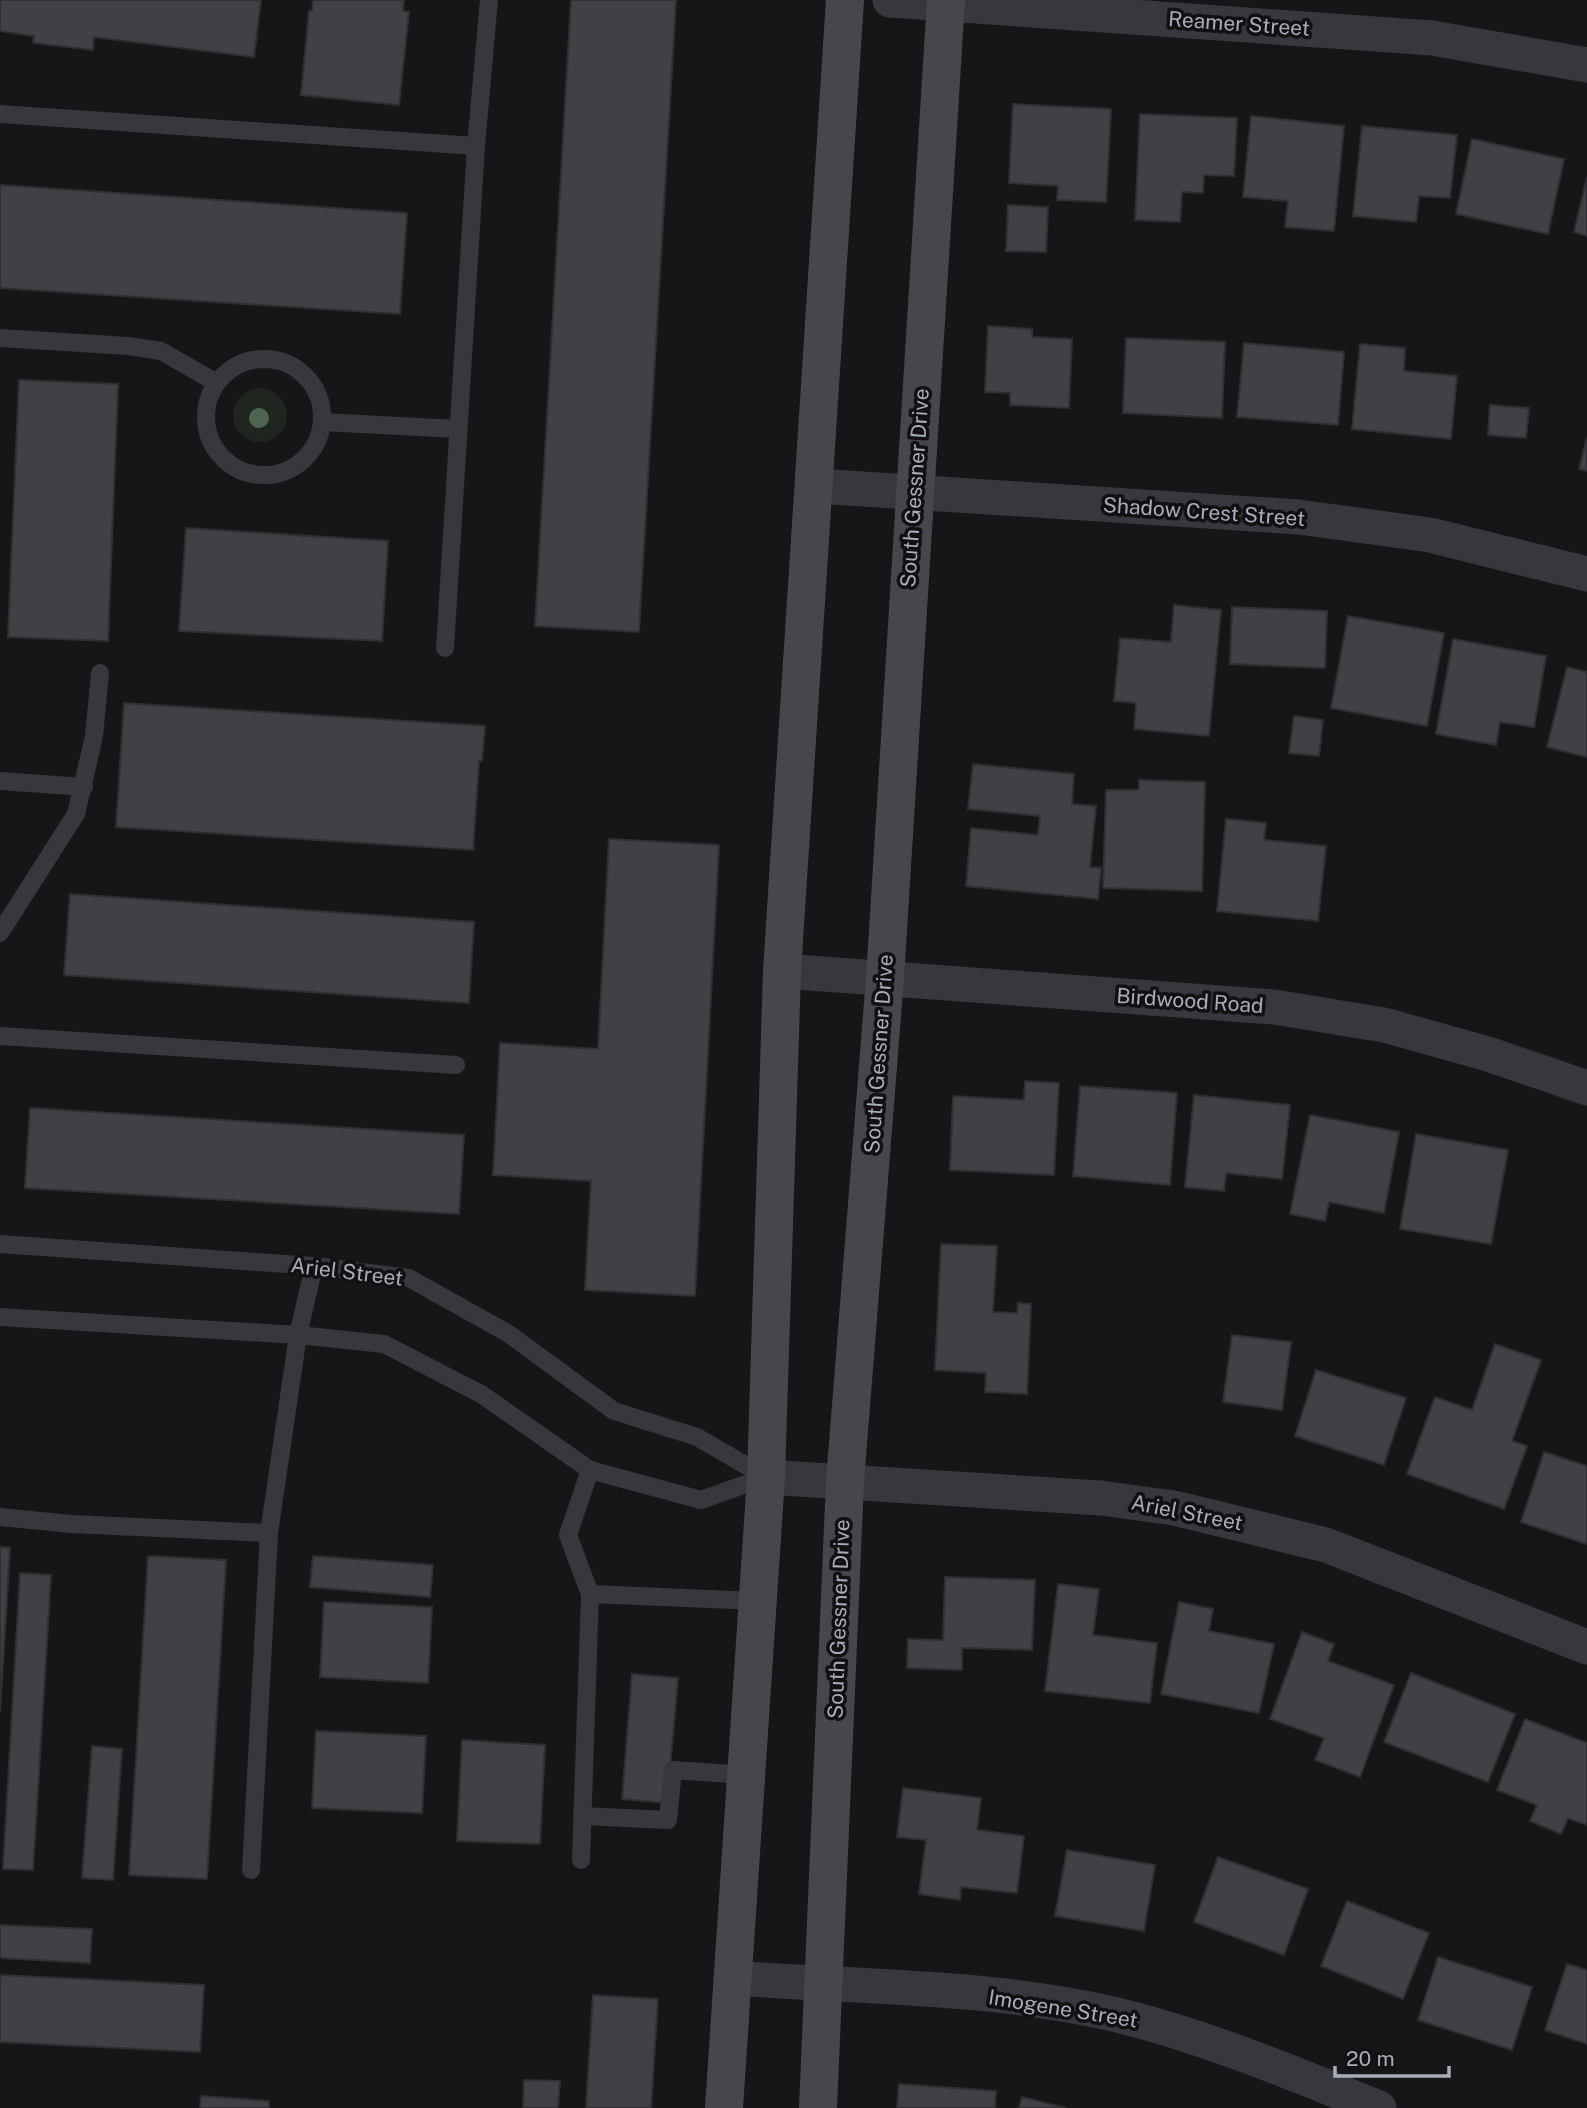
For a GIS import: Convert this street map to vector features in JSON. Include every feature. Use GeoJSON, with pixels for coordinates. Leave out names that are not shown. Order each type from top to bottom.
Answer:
{"type":"FeatureCollection","features":[{"type":"Feature","properties":{"kind":"main road"},"geometry":{"type":"LineString","coordinates":[[724,2108],[766,1477],[782,971],[816,486],[845,0]]}},
{"type":"Feature","properties":{"kind":"main road","name":"South Gessner Drive"},"geometry":{"type":"LineString","coordinates":[[818,2108],[845,1481],[885,978],[946,2]]}},
{"type":"Feature","properties":{"kind":"street","name":"Reamer Street"},"geometry":{"type":"LineString","coordinates":[[890,0],[1432,38],[1587,65]]}},
{"type":"Feature","properties":{"kind":"street","name":"Shadow Crest Street"},"geometry":{"type":"LineString","coordinates":[[816,486],[1299,517],[1430,534],[1587,574]]}},
{"type":"Feature","properties":{"kind":"street","name":"Birdwood Road"},"geometry":{"type":"LineString","coordinates":[[782,971],[1274,1007],[1384,1025],[1488,1054],[1587,1088]]}},
{"type":"Feature","properties":{"kind":"street","name":"Ariel Street"},"geometry":{"type":"LineString","coordinates":[[766,1477],[1101,1497],[1238,1521],[1326,1545],[1587,1647]]}},
{"type":"Feature","properties":{"kind":"street","name":"Imogene Street"},"geometry":{"type":"LineString","coordinates":[[732,1978],[1015,1998],[1111,2014],[1186,2034],[1379,2108]]}},
{"type":"Feature","properties":{"kind":"lane"},"geometry":{"type":"LineString","coordinates":[[445,648],[476,146],[489,0]]}},
{"type":"Feature","properties":{"kind":"lane"},"geometry":{"type":"LineString","coordinates":[[0,114],[476,146]]}},
{"type":"Feature","properties":{"kind":"lane"},"geometry":{"type":"LineString","coordinates":[[0,338],[128,346],[161,351],[217,383]]}},
{"type":"Feature","properties":{"kind":"lane"},"geometry":{"type":"LineString","coordinates":[[266,359],[285,362],[301,372],[314,386],[321,403],[322,422],[317,441],[306,457],[291,468],[272,475],[253,474],[235,467],[220,454],[210,438],[206,419],[208,400],[217,383],[230,369],[248,361],[266,359]]}},
{"type":"Feature","properties":{"kind":"lane"},"geometry":{"type":"LineString","coordinates":[[322,422],[457,429]]}},
{"type":"Feature","properties":{"kind":"lane"},"geometry":{"type":"LineString","coordinates":[[0,933],[76,814],[94,736],[100,673]]}},
{"type":"Feature","properties":{"kind":"lane"},"geometry":{"type":"LineString","coordinates":[[0,780],[83,787]]}},
{"type":"Feature","properties":{"kind":"lane"},"geometry":{"type":"LineString","coordinates":[[0,1036],[457,1065]]}},
{"type":"Feature","properties":{"kind":"lane","name":"Ariel Street"},"geometry":{"type":"LineString","coordinates":[[0,1244],[314,1266],[410,1278],[509,1334],[614,1411],[697,1437],[766,1477]]}},
{"type":"Feature","properties":{"kind":"lane"},"geometry":{"type":"LineString","coordinates":[[251,1870],[270,1533],[298,1335],[314,1266]]}},
{"type":"Feature","properties":{"kind":"lane","name":"Ariel Street"},"geometry":{"type":"LineString","coordinates":[[0,1317],[298,1335],[384,1345],[481,1394],[590,1470],[701,1500],[766,1477]]}},
{"type":"Feature","properties":{"kind":"lane"},"geometry":{"type":"LineString","coordinates":[[581,1860],[590,1594],[568,1535],[590,1470]]}},
{"type":"Feature","properties":{"kind":"lane"},"geometry":{"type":"LineString","coordinates":[[0,1517],[72,1524],[270,1533]]}},
{"type":"Feature","properties":{"kind":"lane"},"geometry":{"type":"LineString","coordinates":[[590,1594],[757,1601]]}},
{"type":"Feature","properties":{"kind":"lane"},"geometry":{"type":"LineString","coordinates":[[582,1816],[668,1820],[673,1770],[746,1775]]}},
{"type":"Feature","properties":{"kind":"shaded area"},"geometry":{"type":"Polygon","coordinates":[[[260,388],[279,396],[287,415],[279,434],[260,442],[241,434],[233,415],[241,396],[260,388]]]}},
{"type":"Feature","properties":{"kind":"building"},"geometry":{"type":"Polygon","coordinates":[[[0,0],[261,0],[254,57],[94,37],[93,50],[33,43],[34,36],[0,31],[0,0]]]}},
{"type":"Feature","properties":{"kind":"building"},"geometry":{"type":"Polygon","coordinates":[[[313,0],[404,0],[403,11],[409,12],[399,105],[301,95],[309,11],[312,11],[313,0]]]}},
{"type":"Feature","properties":{"kind":"building"},"geometry":{"type":"Polygon","coordinates":[[[571,0],[676,0],[639,632],[535,626],[571,0]]]}},
{"type":"Feature","properties":{"kind":"building"},"geometry":{"type":"Polygon","coordinates":[[[1013,104],[1111,109],[1106,202],[1057,200],[1058,186],[1009,183],[1013,104]]]}},
{"type":"Feature","properties":{"kind":"building"},"geometry":{"type":"Polygon","coordinates":[[[1140,114],[1237,118],[1234,176],[1204,175],[1203,193],[1182,192],[1180,222],[1135,220],[1140,114]]]}},
{"type":"Feature","properties":{"kind":"building"},"geometry":{"type":"Polygon","coordinates":[[[1251,116],[1344,126],[1334,231],[1285,227],[1288,201],[1243,197],[1251,116]]]}},
{"type":"Feature","properties":{"kind":"building"},"geometry":{"type":"Polygon","coordinates":[[[1362,126],[1457,135],[1450,198],[1419,196],[1416,222],[1353,216],[1362,126]]]}},
{"type":"Feature","properties":{"kind":"building"},"geometry":{"type":"Polygon","coordinates":[[[1472,139],[1564,159],[1548,234],[1456,214],[1472,139]]]}},
{"type":"Feature","properties":{"kind":"building"},"geometry":{"type":"Polygon","coordinates":[[[1587,177],[1587,236],[1574,232],[1587,177]]]}},
{"type":"Feature","properties":{"kind":"building"},"geometry":{"type":"Polygon","coordinates":[[[0,185],[407,213],[400,314],[0,288],[0,185]]]}},
{"type":"Feature","properties":{"kind":"building"},"geometry":{"type":"Polygon","coordinates":[[[1008,205],[1048,207],[1046,252],[1006,251],[1008,205]]]}},
{"type":"Feature","properties":{"kind":"building"},"geometry":{"type":"Polygon","coordinates":[[[988,326],[1032,329],[1032,337],[1072,339],[1069,408],[1010,405],[1010,393],[985,392],[988,326]]]}},
{"type":"Feature","properties":{"kind":"building"},"geometry":{"type":"Polygon","coordinates":[[[1126,338],[1225,342],[1222,418],[1123,413],[1126,338]]]}},
{"type":"Feature","properties":{"kind":"building"},"geometry":{"type":"Polygon","coordinates":[[[1244,343],[1344,352],[1338,425],[1237,417],[1244,343]]]}},
{"type":"Feature","properties":{"kind":"building"},"geometry":{"type":"Polygon","coordinates":[[[1360,344],[1405,348],[1404,371],[1457,376],[1451,439],[1352,429],[1360,344]]]}},
{"type":"Feature","properties":{"kind":"building"},"geometry":{"type":"Polygon","coordinates":[[[19,380],[118,384],[108,641],[8,637],[19,380]]]}},
{"type":"Feature","properties":{"kind":"building"},"geometry":{"type":"Polygon","coordinates":[[[1490,405],[1529,408],[1526,438],[1488,435],[1490,405]]]}},
{"type":"Feature","properties":{"kind":"building"},"geometry":{"type":"Polygon","coordinates":[[[1587,437],[1587,471],[1579,469],[1587,437]]]}},
{"type":"Feature","properties":{"kind":"building"},"geometry":{"type":"Polygon","coordinates":[[[186,528],[388,541],[382,641],[179,631],[186,528]]]}},
{"type":"Feature","properties":{"kind":"building"},"geometry":{"type":"Polygon","coordinates":[[[1174,605],[1221,610],[1209,736],[1134,729],[1136,703],[1114,701],[1120,638],[1171,642],[1174,605]]]}},
{"type":"Feature","properties":{"kind":"building"},"geometry":{"type":"Polygon","coordinates":[[[1232,607],[1327,611],[1325,668],[1230,664],[1232,607]]]}},
{"type":"Feature","properties":{"kind":"building"},"geometry":{"type":"Polygon","coordinates":[[[1348,616],[1444,633],[1427,726],[1331,708],[1348,616]]]}},
{"type":"Feature","properties":{"kind":"building"},"geometry":{"type":"Polygon","coordinates":[[[1453,639],[1546,656],[1534,727],[1500,722],[1496,745],[1436,734],[1453,639]]]}},
{"type":"Feature","properties":{"kind":"building"},"geometry":{"type":"Polygon","coordinates":[[[1567,667],[1587,672],[1587,757],[1547,747],[1567,667]]]}},
{"type":"Feature","properties":{"kind":"building"},"geometry":{"type":"Polygon","coordinates":[[[124,703],[485,726],[482,761],[479,761],[473,850],[116,827],[124,703]]]}},
{"type":"Feature","properties":{"kind":"building"},"geometry":{"type":"Polygon","coordinates":[[[1294,716],[1323,720],[1319,756],[1289,753],[1294,716]]]}},
{"type":"Feature","properties":{"kind":"building"},"geometry":{"type":"Polygon","coordinates":[[[973,764],[1074,774],[1072,804],[1096,806],[1090,867],[1101,868],[1098,899],[966,886],[971,828],[1038,835],[1040,816],[968,809],[973,764]]]}},
{"type":"Feature","properties":{"kind":"building"},"geometry":{"type":"Polygon","coordinates":[[[1139,780],[1205,782],[1202,891],[1103,888],[1106,790],[1139,790],[1139,780]]]}},
{"type":"Feature","properties":{"kind":"building"},"geometry":{"type":"Polygon","coordinates":[[[1226,819],[1266,823],[1264,840],[1326,846],[1318,921],[1217,911],[1226,819]]]}},
{"type":"Feature","properties":{"kind":"building"},"geometry":{"type":"Polygon","coordinates":[[[609,839],[719,845],[695,1296],[585,1290],[591,1181],[493,1175],[500,1043],[598,1049],[609,839]]]}},
{"type":"Feature","properties":{"kind":"building"},"geometry":{"type":"Polygon","coordinates":[[[70,894],[474,922],[469,1003],[64,975],[70,894]]]}},
{"type":"Feature","properties":{"kind":"building"},"geometry":{"type":"Polygon","coordinates":[[[1025,1081],[1059,1083],[1054,1175],[950,1170],[953,1096],[1024,1100],[1025,1081]]]}},
{"type":"Feature","properties":{"kind":"building"},"geometry":{"type":"Polygon","coordinates":[[[1080,1086],[1177,1093],[1170,1185],[1073,1176],[1080,1086]]]}},
{"type":"Feature","properties":{"kind":"building"},"geometry":{"type":"Polygon","coordinates":[[[1194,1095],[1290,1105],[1282,1179],[1226,1173],[1224,1191],[1185,1187],[1194,1095]]]}},
{"type":"Feature","properties":{"kind":"building"},"geometry":{"type":"Polygon","coordinates":[[[30,1108],[464,1135],[459,1214],[25,1188],[30,1108]]]}},
{"type":"Feature","properties":{"kind":"building"},"geometry":{"type":"Polygon","coordinates":[[[1310,1115],[1399,1132],[1384,1213],[1329,1202],[1325,1221],[1290,1214],[1310,1115]]]}},
{"type":"Feature","properties":{"kind":"building"},"geometry":{"type":"Polygon","coordinates":[[[1416,1134],[1508,1150],[1491,1244],[1400,1229],[1416,1134]]]}},
{"type":"Feature","properties":{"kind":"building"},"geometry":{"type":"Polygon","coordinates":[[[941,1244],[997,1246],[993,1312],[1017,1313],[1018,1303],[1031,1304],[1027,1394],[985,1392],[986,1373],[935,1370],[941,1244]]]}},
{"type":"Feature","properties":{"kind":"building"},"geometry":{"type":"Polygon","coordinates":[[[1232,1335],[1291,1342],[1282,1410],[1223,1402],[1232,1335]]]}},
{"type":"Feature","properties":{"kind":"building"},"geometry":{"type":"Polygon","coordinates":[[[1495,1344],[1541,1360],[1512,1441],[1527,1446],[1504,1509],[1407,1474],[1435,1397],[1472,1410],[1495,1344]]]}},
{"type":"Feature","properties":{"kind":"building"},"geometry":{"type":"Polygon","coordinates":[[[1316,1370],[1406,1398],[1384,1465],[1295,1436],[1316,1370]]]}},
{"type":"Feature","properties":{"kind":"building"},"geometry":{"type":"Polygon","coordinates":[[[1544,1452],[1587,1466],[1587,1544],[1521,1522],[1544,1452]]]}},
{"type":"Feature","properties":{"kind":"building"},"geometry":{"type":"Polygon","coordinates":[[[0,1547],[10,1548],[0,1712],[0,1547]]]}},
{"type":"Feature","properties":{"kind":"building"},"geometry":{"type":"Polygon","coordinates":[[[148,1556],[226,1560],[207,1879],[129,1875],[148,1556]]]}},
{"type":"Feature","properties":{"kind":"building"},"geometry":{"type":"Polygon","coordinates":[[[313,1556],[433,1565],[430,1597],[310,1587],[313,1556]]]}},
{"type":"Feature","properties":{"kind":"building"},"geometry":{"type":"Polygon","coordinates":[[[20,1573],[51,1575],[33,1870],[3,1869],[20,1573]]]}},
{"type":"Feature","properties":{"kind":"building"},"geometry":{"type":"Polygon","coordinates":[[[945,1577],[1035,1580],[1032,1650],[962,1648],[962,1670],[907,1668],[908,1639],[943,1640],[945,1577]]]}},
{"type":"Feature","properties":{"kind":"building"},"geometry":{"type":"Polygon","coordinates":[[[1058,1584],[1099,1589],[1093,1635],[1157,1643],[1150,1703],[1045,1691],[1058,1584]]]}},
{"type":"Feature","properties":{"kind":"building"},"geometry":{"type":"Polygon","coordinates":[[[324,1602],[432,1607],[428,1683],[320,1677],[324,1602]]]}},
{"type":"Feature","properties":{"kind":"building"},"geometry":{"type":"Polygon","coordinates":[[[1179,1602],[1213,1609],[1209,1631],[1274,1644],[1259,1713],[1161,1694],[1179,1602]]]}},
{"type":"Feature","properties":{"kind":"building"},"geometry":{"type":"Polygon","coordinates":[[[1302,1632],[1334,1644],[1328,1661],[1394,1685],[1360,1777],[1315,1760],[1324,1738],[1270,1719],[1302,1632]]]}},
{"type":"Feature","properties":{"kind":"building"},"geometry":{"type":"Polygon","coordinates":[[[1411,1673],[1515,1714],[1488,1782],[1384,1742],[1411,1673]]]}},
{"type":"Feature","properties":{"kind":"building"},"geometry":{"type":"Polygon","coordinates":[[[632,1674],[678,1678],[667,1803],[622,1799],[632,1674]]]}},
{"type":"Feature","properties":{"kind":"building"},"geometry":{"type":"Polygon","coordinates":[[[1525,1719],[1587,1743],[1587,1825],[1568,1818],[1561,1834],[1530,1821],[1537,1805],[1497,1790],[1525,1719]]]}},
{"type":"Feature","properties":{"kind":"building"},"geometry":{"type":"Polygon","coordinates":[[[316,1731],[426,1736],[422,1813],[312,1808],[316,1731]]]}},
{"type":"Feature","properties":{"kind":"building"},"geometry":{"type":"Polygon","coordinates":[[[462,1740],[545,1745],[540,1844],[457,1841],[462,1740]]]}},
{"type":"Feature","properties":{"kind":"building"},"geometry":{"type":"Polygon","coordinates":[[[92,1746],[122,1749],[113,1880],[82,1878],[92,1746]]]}},
{"type":"Feature","properties":{"kind":"building"},"geometry":{"type":"Polygon","coordinates":[[[903,1788],[981,1798],[977,1830],[1024,1836],[1017,1893],[961,1887],[960,1900],[919,1894],[926,1840],[897,1837],[903,1788]]]}},
{"type":"Feature","properties":{"kind":"building"},"geometry":{"type":"Polygon","coordinates":[[[1067,1850],[1155,1865],[1144,1931],[1055,1916],[1067,1850]]]}},
{"type":"Feature","properties":{"kind":"building"},"geometry":{"type":"Polygon","coordinates":[[[1218,1857],[1308,1889],[1284,1955],[1194,1922],[1218,1857]]]}},
{"type":"Feature","properties":{"kind":"building"},"geometry":{"type":"Polygon","coordinates":[[[1347,1901],[1429,1933],[1403,1999],[1321,1966],[1347,1901]]]}},
{"type":"Feature","properties":{"kind":"building"},"geometry":{"type":"Polygon","coordinates":[[[0,1925],[92,1929],[90,1963],[0,1958],[0,1925]]]}},
{"type":"Feature","properties":{"kind":"building"},"geometry":{"type":"Polygon","coordinates":[[[1438,1957],[1532,1987],[1512,2050],[1418,2020],[1438,1957]]]}},
{"type":"Feature","properties":{"kind":"building"},"geometry":{"type":"Polygon","coordinates":[[[1567,1964],[1587,1970],[1587,2044],[1545,2030],[1567,1964]]]}},
{"type":"Feature","properties":{"kind":"building"},"geometry":{"type":"Polygon","coordinates":[[[0,1975],[204,1985],[200,2052],[0,2042],[0,1975]]]}},
{"type":"Feature","properties":{"kind":"building"},"geometry":{"type":"Polygon","coordinates":[[[593,1995],[658,1999],[651,2108],[586,2108],[593,1995]]]}},
{"type":"Feature","properties":{"kind":"building"},"geometry":{"type":"Polygon","coordinates":[[[524,2080],[560,2081],[558,2108],[523,2108],[524,2080]]]}},
{"type":"Feature","properties":{"kind":"building"},"geometry":{"type":"Polygon","coordinates":[[[899,2084],[996,2091],[995,2108],[897,2108],[899,2084]]]}},
{"type":"Feature","properties":{"kind":"building"},"geometry":{"type":"Polygon","coordinates":[[[201,2096],[269,2101],[269,2108],[200,2108],[201,2096]]]}},
{"type":"Feature","properties":{"kind":"building"},"geometry":{"type":"Polygon","coordinates":[[[1022,2097],[1066,2108],[1019,2108],[1022,2097]]]}}]}
